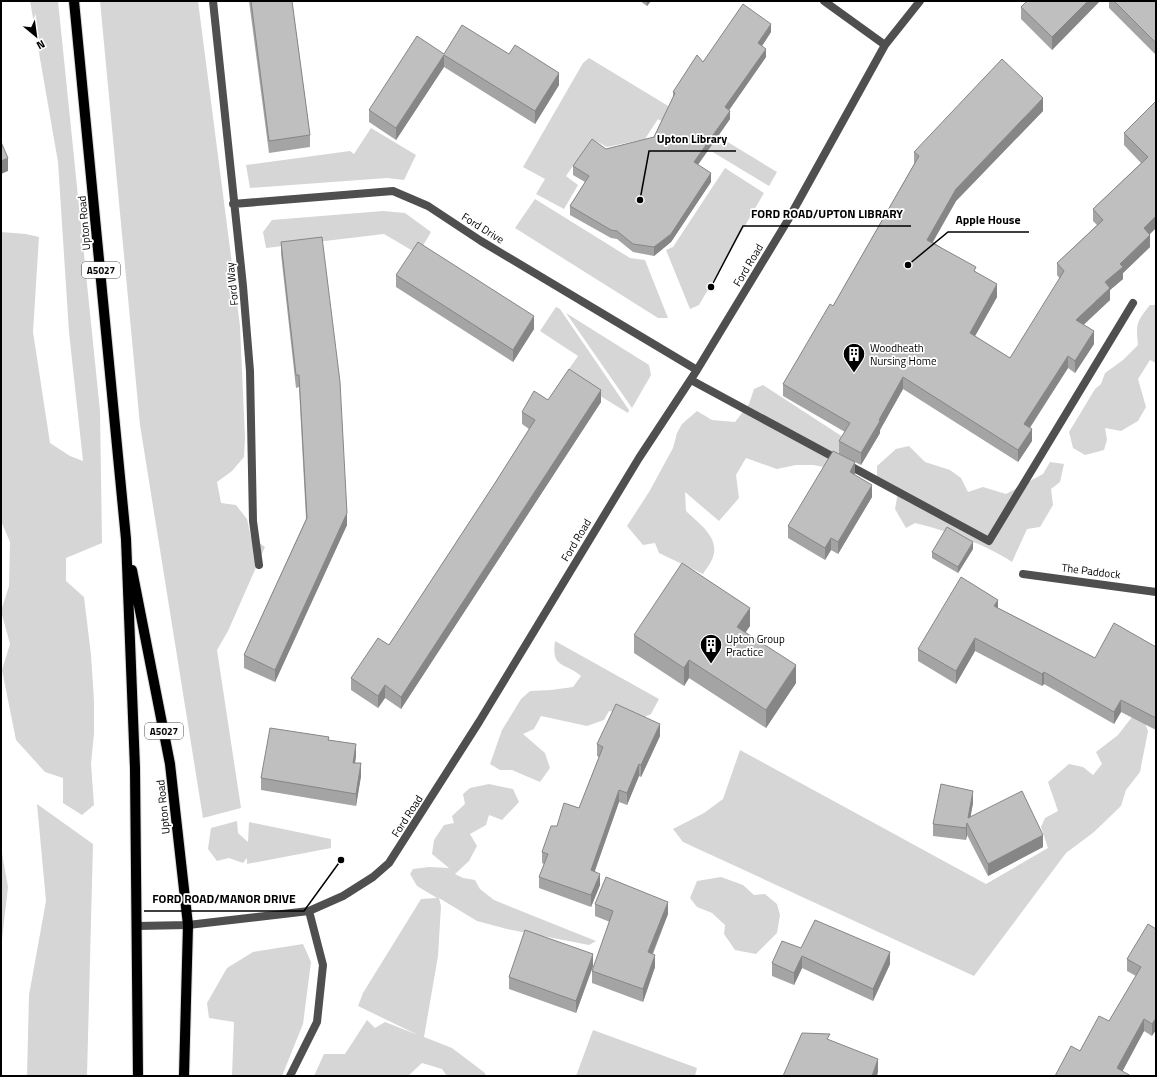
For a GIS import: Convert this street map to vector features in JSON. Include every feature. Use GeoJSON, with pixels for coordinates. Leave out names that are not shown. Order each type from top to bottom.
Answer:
{"type":"FeatureCollection","features":[{"type":"Feature","properties":{"kind":"main road","name":"Upton Road"},"geometry":{"type":"LineString","coordinates":[[74,1],[126,539],[135,768],[138,1076]]}},
{"type":"Feature","properties":{"kind":"main road","name":"Upton Road"},"geometry":{"type":"LineString","coordinates":[[126,539],[170,764],[188,925],[184,1076]]}},
{"type":"Feature","properties":{"kind":"street","name":"Ford Way"},"geometry":{"type":"LineString","coordinates":[[213,1],[233,204],[243,286],[250,371],[253,521],[259,565]]}},
{"type":"Feature","properties":{"kind":"street"},"geometry":{"type":"LineString","coordinates":[[824,1],[885,45]]}},
{"type":"Feature","properties":{"kind":"street","name":"Ford Road"},"geometry":{"type":"LineString","coordinates":[[137,926],[188,925],[309,911],[343,896],[373,877],[389,863],[479,722],[639,458],[691,380],[788,220],[885,45],[920,1]]}},
{"type":"Feature","properties":{"kind":"street","name":"Ford Drive"},"geometry":{"type":"LineString","coordinates":[[233,204],[393,191],[428,206],[481,240],[697,370]]}},
{"type":"Feature","properties":{"kind":"street"},"geometry":{"type":"LineString","coordinates":[[691,380],[989,541],[1133,303]]}},
{"type":"Feature","properties":{"kind":"street","name":"The Paddock"},"geometry":{"type":"LineString","coordinates":[[1023,574],[1156,592]]}},
{"type":"Feature","properties":{"kind":"street"},"geometry":{"type":"LineString","coordinates":[[290,1076],[317,1022],[323,965],[309,911]]}},
{"type":"Feature","properties":{"kind":"shaded area"},"geometry":{"type":"Polygon","coordinates":[[[30,1],[58,1],[100,411],[102,543],[66,558],[66,581],[84,597],[91,655],[94,701],[94,733],[91,764],[94,805],[82,815],[63,803],[63,778],[45,772],[16,740],[2,670],[10,644],[1,611],[9,586],[10,542],[1,521],[1,232],[26,234],[39,237],[33,332],[50,443],[70,456],[83,461],[69,332],[58,162],[30,1]]]}},
{"type":"Feature","properties":{"kind":"shaded area"},"geometry":{"type":"Polygon","coordinates":[[[100,1],[198,1],[240,326],[245,438],[244,457],[232,471],[217,482],[221,503],[236,505],[247,519],[251,537],[265,547],[228,631],[217,650],[241,808],[203,818],[140,425],[100,1]]]}},
{"type":"Feature","properties":{"kind":"shaded area"},"geometry":{"type":"Polygon","coordinates":[[[589,58],[777,172],[769,186],[658,119],[645,139],[607,147],[592,139],[566,176],[578,185],[564,209],[536,194],[545,179],[523,167],[583,63],[589,58]]]}},
{"type":"Feature","properties":{"kind":"shaded area"},"geometry":{"type":"Polygon","coordinates":[[[371,128],[416,155],[404,180],[387,178],[250,188],[246,165],[350,151],[354,154],[371,128]]]}},
{"type":"Feature","properties":{"kind":"shaded area"},"geometry":{"type":"Polygon","coordinates":[[[725,168],[764,193],[699,305],[690,309],[666,250],[673,247],[725,168]]]}},
{"type":"Feature","properties":{"kind":"shaded area"},"geometry":{"type":"Polygon","coordinates":[[[535,199],[630,258],[645,260],[668,318],[658,318],[515,228],[535,199]]]}},
{"type":"Feature","properties":{"kind":"shaded area"},"geometry":{"type":"Polygon","coordinates":[[[383,211],[405,213],[431,232],[418,254],[384,234],[266,248],[263,232],[272,220],[383,211]]]}},
{"type":"Feature","properties":{"kind":"shaded area"},"geometry":{"type":"Polygon","coordinates":[[[1150,305],[1156,305],[1156,363],[1150,360],[1138,379],[1146,407],[1138,421],[1121,431],[1105,428],[1107,440],[1104,450],[1085,455],[1073,448],[1069,432],[1095,389],[1101,384],[1105,373],[1123,360],[1138,345],[1138,324],[1142,315],[1150,305]]]}},
{"type":"Feature","properties":{"kind":"shaded area"},"geometry":{"type":"Polygon","coordinates":[[[556,307],[560,309],[629,410],[628,413],[584,386],[586,380],[569,369],[578,356],[540,331],[556,307]]]}},
{"type":"Feature","properties":{"kind":"shaded area"},"geometry":{"type":"Polygon","coordinates":[[[566,313],[649,365],[651,375],[632,408],[566,313]]]}},
{"type":"Feature","properties":{"kind":"shaded area"},"geometry":{"type":"Polygon","coordinates":[[[763,385],[846,439],[852,451],[846,471],[813,465],[796,465],[777,469],[746,458],[736,475],[739,498],[719,521],[685,492],[686,511],[707,531],[713,543],[713,557],[703,574],[659,553],[655,543],[643,545],[627,526],[649,492],[673,448],[677,433],[682,424],[697,411],[712,420],[735,422],[749,404],[754,389],[763,385]]]}},
{"type":"Feature","properties":{"kind":"shaded area"},"geometry":{"type":"Polygon","coordinates":[[[909,446],[925,462],[950,470],[961,478],[968,492],[983,487],[1006,494],[1043,474],[1050,462],[1064,464],[1060,482],[1051,489],[1053,505],[1040,527],[1027,529],[1012,562],[978,544],[939,530],[915,523],[906,528],[895,509],[898,492],[877,479],[877,466],[896,449],[909,446]]]}},
{"type":"Feature","properties":{"kind":"shaded area"},"geometry":{"type":"Polygon","coordinates":[[[555,641],[659,699],[651,714],[638,720],[625,714],[609,711],[604,720],[587,726],[541,716],[534,729],[523,734],[545,753],[550,768],[540,782],[512,770],[500,770],[490,764],[502,730],[521,699],[530,691],[573,687],[581,676],[557,661],[554,650],[555,641]]]}},
{"type":"Feature","properties":{"kind":"shaded area"},"geometry":{"type":"Polygon","coordinates":[[[1132,717],[1145,723],[1148,731],[1140,772],[1126,790],[1121,806],[1094,832],[1066,853],[974,976],[683,842],[673,829],[704,813],[723,799],[740,750],[986,884],[1048,848],[1041,827],[1045,818],[1058,811],[1048,782],[1069,764],[1083,767],[1093,775],[1102,764],[1096,752],[1118,735],[1132,717]]]}},
{"type":"Feature","properties":{"kind":"shaded area"},"geometry":{"type":"Polygon","coordinates":[[[489,784],[513,789],[519,802],[502,820],[489,815],[486,825],[470,834],[477,846],[469,861],[455,874],[463,878],[475,880],[480,889],[494,900],[596,941],[589,945],[507,929],[477,921],[439,898],[441,906],[438,956],[424,1037],[452,1048],[485,1073],[485,1076],[447,1076],[442,1069],[422,1063],[408,1076],[314,1076],[324,1054],[345,1054],[367,1020],[375,1028],[385,1022],[418,1035],[358,1006],[363,993],[421,899],[437,898],[417,886],[410,874],[413,869],[429,867],[449,868],[432,854],[434,840],[444,825],[454,823],[452,816],[465,804],[463,794],[470,788],[489,784]]]}},
{"type":"Feature","properties":{"kind":"shaded area"},"geometry":{"type":"Polygon","coordinates":[[[37,804],[93,844],[87,1076],[27,1076],[29,995],[46,901],[37,804]]]}},
{"type":"Feature","properties":{"kind":"shaded area"},"geometry":{"type":"Polygon","coordinates":[[[237,821],[238,833],[248,842],[249,822],[331,839],[331,848],[247,864],[247,858],[243,863],[229,858],[217,861],[208,849],[211,828],[237,821]]]}},
{"type":"Feature","properties":{"kind":"shaded area"},"geometry":{"type":"Polygon","coordinates":[[[1,848],[8,887],[1,948],[1,848]]]}},
{"type":"Feature","properties":{"kind":"shaded area"},"geometry":{"type":"Polygon","coordinates":[[[721,877],[743,885],[754,895],[765,894],[777,904],[780,915],[777,933],[756,954],[735,950],[724,934],[725,925],[712,913],[697,907],[690,898],[697,881],[721,877]]]}},
{"type":"Feature","properties":{"kind":"shaded area"},"geometry":{"type":"Polygon","coordinates":[[[303,944],[311,962],[303,1024],[282,1076],[232,1076],[234,1022],[209,1018],[207,1003],[227,968],[253,952],[303,944]]]}},
{"type":"Feature","properties":{"kind":"shaded area"},"geometry":{"type":"Polygon","coordinates":[[[593,1030],[697,1068],[695,1076],[576,1076],[593,1030]]]}},
{"type":"Feature","properties":{"kind":"building"},"geometry":{"type":"Polygon","coordinates":[[[251,1],[292,1],[310,135],[269,141],[251,1]]]}},
{"type":"Feature","properties":{"kind":"building"},"geometry":{"type":"Polygon","coordinates":[[[1027,1],[1088,1],[1052,37],[1021,7],[1027,1]]]}},
{"type":"Feature","properties":{"kind":"building"},"geometry":{"type":"Polygon","coordinates":[[[1114,1],[1156,1],[1156,43],[1114,1]]]}},
{"type":"Feature","properties":{"kind":"building"},"geometry":{"type":"Polygon","coordinates":[[[743,4],[771,24],[758,43],[766,49],[725,107],[730,111],[694,162],[711,173],[671,234],[654,247],[633,244],[617,231],[611,230],[570,206],[589,176],[573,166],[592,139],[606,149],[654,137],[675,93],[673,92],[697,55],[703,62],[743,4]]]}},
{"type":"Feature","properties":{"kind":"building"},"geometry":{"type":"Polygon","coordinates":[[[462,25],[509,54],[515,45],[559,73],[535,111],[444,55],[396,128],[369,110],[417,36],[444,54],[462,25]]]}},
{"type":"Feature","properties":{"kind":"building"},"geometry":{"type":"Polygon","coordinates":[[[1002,59],[1043,98],[956,189],[927,240],[976,267],[974,271],[997,284],[970,333],[1010,358],[1064,271],[1057,263],[1103,220],[1093,209],[1148,157],[1124,133],[1156,101],[1156,216],[1144,228],[1150,235],[1120,264],[1123,267],[1105,282],[1110,288],[1076,320],[1094,331],[1075,361],[1068,356],[1024,424],[1032,429],[1018,450],[903,377],[861,453],[839,441],[850,423],[783,384],[830,304],[833,306],[919,156],[914,152],[1002,59]]]}},
{"type":"Feature","properties":{"kind":"building"},"geometry":{"type":"Polygon","coordinates":[[[1,142],[8,158],[1,161],[1,142]]]}},
{"type":"Feature","properties":{"kind":"building"},"geometry":{"type":"Polygon","coordinates":[[[322,237],[340,382],[347,513],[275,670],[244,655],[307,518],[299,375],[296,375],[281,242],[322,237]]]}},
{"type":"Feature","properties":{"kind":"building"},"geometry":{"type":"Polygon","coordinates":[[[418,242],[534,316],[513,350],[396,275],[418,242]]]}},
{"type":"Feature","properties":{"kind":"building"},"geometry":{"type":"Polygon","coordinates":[[[569,369],[601,390],[401,697],[385,685],[378,696],[351,678],[378,638],[389,645],[495,483],[535,420],[522,412],[534,391],[548,400],[569,369]]]}},
{"type":"Feature","properties":{"kind":"building"},"geometry":{"type":"Polygon","coordinates":[[[833,451],[855,462],[850,472],[872,485],[838,542],[831,538],[825,548],[788,526],[833,451]]]}},
{"type":"Feature","properties":{"kind":"building"},"geometry":{"type":"Polygon","coordinates":[[[947,527],[973,542],[958,567],[932,552],[947,527]]]}},
{"type":"Feature","properties":{"kind":"building","name":"Upton Group Practice"},"geometry":{"type":"Polygon","coordinates":[[[682,563],[750,608],[737,627],[796,665],[766,710],[689,660],[684,668],[634,635],[682,563]]]}},
{"type":"Feature","properties":{"kind":"building"},"geometry":{"type":"Polygon","coordinates":[[[961,577],[998,600],[994,606],[1095,658],[1114,623],[1156,647],[1156,718],[1121,700],[1114,712],[1044,672],[1042,674],[975,638],[956,671],[918,649],[961,577]]]}},
{"type":"Feature","properties":{"kind":"building"},"geometry":{"type":"Polygon","coordinates":[[[616,704],[660,724],[641,765],[639,764],[627,793],[619,790],[591,870],[600,874],[591,895],[539,877],[548,854],[542,852],[551,826],[557,826],[564,803],[579,808],[603,747],[597,744],[616,704]]]}},
{"type":"Feature","properties":{"kind":"building"},"geometry":{"type":"Polygon","coordinates":[[[270,728],[329,737],[328,740],[356,744],[353,763],[361,763],[356,794],[261,778],[270,728]]]}},
{"type":"Feature","properties":{"kind":"building"},"geometry":{"type":"Polygon","coordinates":[[[941,784],[973,791],[968,818],[1022,791],[1043,835],[988,864],[967,823],[966,828],[933,824],[941,784]]]}},
{"type":"Feature","properties":{"kind":"building"},"geometry":{"type":"Polygon","coordinates":[[[606,877],[668,902],[648,952],[655,955],[643,989],[592,971],[613,911],[595,904],[606,877]]]}},
{"type":"Feature","properties":{"kind":"building"},"geometry":{"type":"Polygon","coordinates":[[[815,920],[890,952],[873,989],[802,956],[794,973],[772,963],[782,941],[801,948],[815,920]]]}},
{"type":"Feature","properties":{"kind":"building"},"geometry":{"type":"Polygon","coordinates":[[[1148,924],[1156,929],[1156,1018],[1152,1024],[1144,1019],[1117,1068],[1131,1076],[1055,1076],[1071,1046],[1080,1051],[1099,1016],[1109,1021],[1141,967],[1127,959],[1148,924]]]}},
{"type":"Feature","properties":{"kind":"building"},"geometry":{"type":"Polygon","coordinates":[[[525,930],[593,954],[576,1001],[509,977],[525,930]]]}},
{"type":"Feature","properties":{"kind":"building"},"geometry":{"type":"Polygon","coordinates":[[[802,1033],[830,1034],[827,1039],[878,1059],[872,1076],[783,1076],[802,1033]]]}},
{"type":"Feature","properties":{"kind":"place","name":"Upton Library"},"geometry":{"type":"Point","coordinates":[640,200]}},
{"type":"Feature","properties":{"kind":"place","name":"Apple House"},"geometry":{"type":"Point","coordinates":[908,265]}},
{"type":"Feature","properties":{"kind":"place","name":"FORD ROAD/UPTON LIBRARY"},"geometry":{"type":"Point","coordinates":[711,287]}},
{"type":"Feature","properties":{"kind":"place","name":"Woodheath Nursing Home"},"geometry":{"type":"Point","coordinates":[854,374]}},
{"type":"Feature","properties":{"kind":"place","name":"Upton Group Practice"},"geometry":{"type":"Point","coordinates":[711,664]}},
{"type":"Feature","properties":{"kind":"place","name":"FORD ROAD/MANOR DRIVE"},"geometry":{"type":"Point","coordinates":[341,860]}}]}
